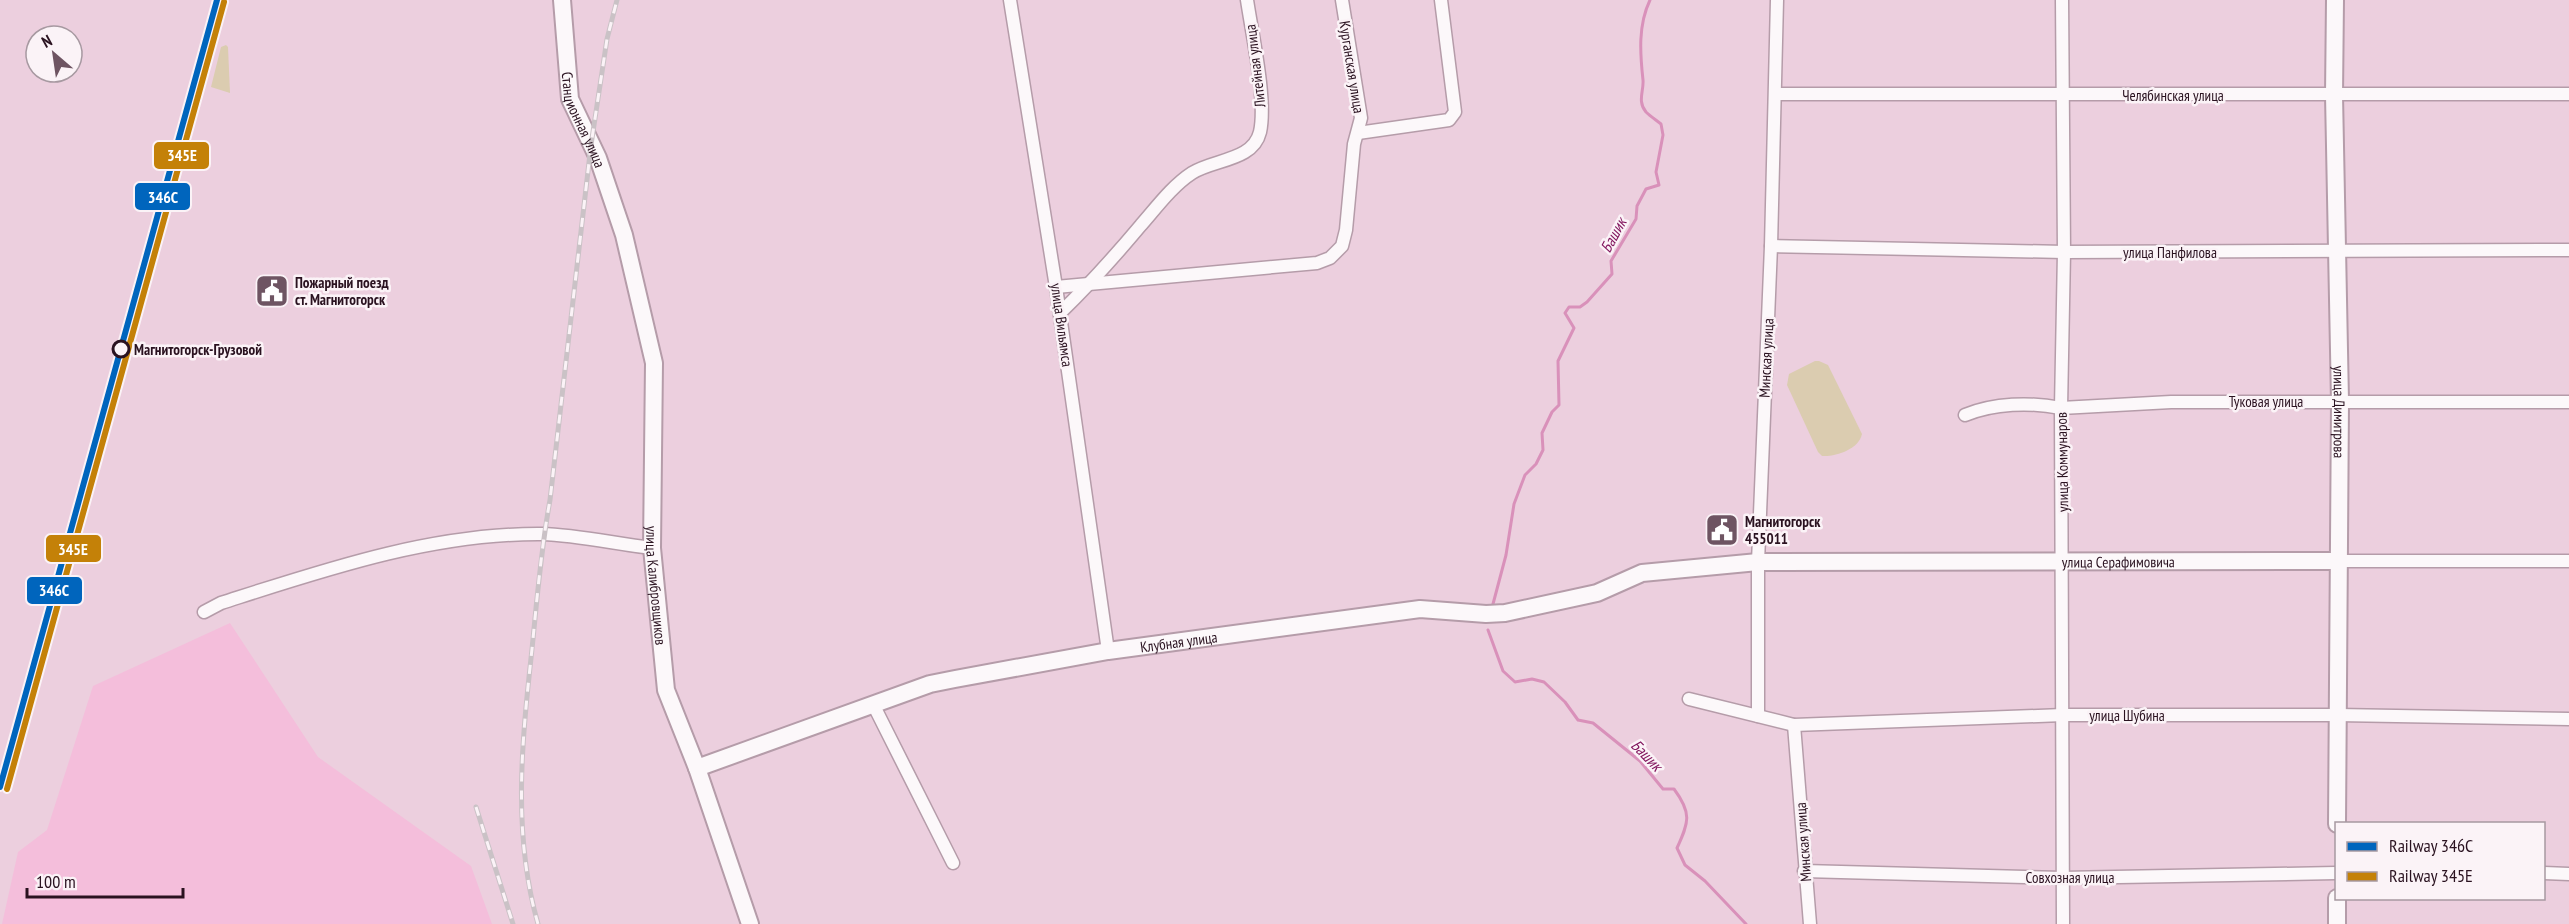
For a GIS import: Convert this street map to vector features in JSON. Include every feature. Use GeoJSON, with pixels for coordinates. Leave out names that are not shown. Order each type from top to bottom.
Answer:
{"type":"FeatureCollection","features":[{"type":"Feature","properties":{"kind":"street","name":"Станционная улица"},"geometry":{"type":"LineString","coordinates":[[562,0],[570,99],[598,158],[624,235]]}},
{"type":"Feature","properties":{"kind":"street","name":"улица Вильямса"},"geometry":{"type":"LineString","coordinates":[[1010,0],[1060,313],[1108,651]]}},
{"type":"Feature","properties":{"kind":"street","name":"Литейная улица"},"geometry":{"type":"LineString","coordinates":[[1091,283],[1168,194],[1192,173],[1244,153],[1255,144],[1260,132],[1262,106],[1247,0]]}},
{"type":"Feature","properties":{"kind":"street","name":"Курганская улица"},"geometry":{"type":"LineString","coordinates":[[1091,283],[1317,263],[1330,258],[1342,246],[1346,230],[1354,144],[1361,118],[1342,0]]}},
{"type":"Feature","properties":{"kind":"street"},"geometry":{"type":"LineString","coordinates":[[1358,133],[1449,120],[1454,117],[1441,0]]}},
{"type":"Feature","properties":{"kind":"street","name":"Минская улица"},"geometry":{"type":"LineString","coordinates":[[1758,716],[1758,562],[1778,0]]}},
{"type":"Feature","properties":{"kind":"street","name":"улица Коммунаров"},"geometry":{"type":"LineString","coordinates":[[2062,0],[2063,924]]}},
{"type":"Feature","properties":{"kind":"street","name":"улица Димитрова"},"geometry":{"type":"LineString","coordinates":[[2335,0],[2334,95],[2340,400],[2337,561],[2337,822]]}},
{"type":"Feature","properties":{"kind":"street","name":"Челябинская улица"},"geometry":{"type":"LineString","coordinates":[[1776,94],[2569,94]]}},
{"type":"Feature","properties":{"kind":"street","name":"улица Калибровщиков"},"geometry":{"type":"LineString","coordinates":[[624,235],[654,363],[652,548],[666,690],[697,768],[750,924]]}},
{"type":"Feature","properties":{"kind":"street","name":"улица Панфилова"},"geometry":{"type":"LineString","coordinates":[[1771,246],[2064,252],[2337,253],[2569,250]]}},
{"type":"Feature","properties":{"kind":"street"},"geometry":{"type":"LineString","coordinates":[[1056,287],[1091,283]]}},
{"type":"Feature","properties":{"kind":"street"},"geometry":{"type":"LineString","coordinates":[[1060,313],[1091,283]]}},
{"type":"Feature","properties":{"kind":"street","name":"Туковая улица"},"geometry":{"type":"LineString","coordinates":[[1965,416],[1985,407],[2044,404],[2061,408],[2129,403],[2340,400],[2569,402]]}},
{"type":"Feature","properties":{"kind":"street"},"geometry":{"type":"LineString","coordinates":[[204,612],[221,603],[341,565],[456,542],[544,534],[652,548]]}},
{"type":"Feature","properties":{"kind":"street","name":"улица Серафимовича"},"geometry":{"type":"LineString","coordinates":[[1668,569],[1758,562],[2569,561]]}},
{"type":"Feature","properties":{"kind":"street","name":"Клубная улица"},"geometry":{"type":"LineString","coordinates":[[697,768],[930,684],[1108,651],[1420,609],[1505,613],[1597,593],[1642,573],[1668,569]]}},
{"type":"Feature","properties":{"kind":"street","name":"улица Шубина"},"geometry":{"type":"LineString","coordinates":[[1689,699],[1794,724],[2063,715],[2337,715],[2569,719]]}},
{"type":"Feature","properties":{"kind":"street"},"geometry":{"type":"LineString","coordinates":[[873,704],[953,863]]}},
{"type":"Feature","properties":{"kind":"street","name":"Минская улица"},"geometry":{"type":"LineString","coordinates":[[1794,724],[1810,924]]}},
{"type":"Feature","properties":{"kind":"street","name":"Совхозная улица"},"geometry":{"type":"LineString","coordinates":[[1804,871],[2062,878],[2335,873]]}},
{"type":"Feature","properties":{"kind":"street"},"geometry":{"type":"LineString","coordinates":[[2545,873],[2569,873]]}},
{"type":"Feature","properties":{"kind":"street"},"geometry":{"type":"LineString","coordinates":[[2337,900],[2337,924]]}},
{"type":"Feature","properties":{"kind":"shaded area"},"geometry":{"type":"Polygon","coordinates":[[[226,45],[228,47],[230,93],[211,87],[221,47],[226,45]]]}},
{"type":"Feature","properties":{"kind":"shaded area"},"geometry":{"type":"Polygon","coordinates":[[[1815,361],[1828,365],[1862,434],[1852,448],[1834,455],[1822,456],[1818,452],[1787,385],[1789,374],[1815,361]]]}},
{"type":"Feature","properties":{"kind":"shaded area"},"geometry":{"type":"Polygon","coordinates":[[[230,623],[318,757],[471,866],[492,924],[2,924],[18,852],[47,830],[93,686],[230,623]]]}},
{"type":"Feature","properties":{"kind":"waterway","name":"Башик"},"geometry":{"type":"LineString","coordinates":[[1493,604],[1506,555],[1514,504],[1525,475],[1536,464],[1543,450],[1542,433],[1552,412],[1559,405],[1558,361],[1574,328],[1565,313],[1569,307],[1580,307],[1587,302],[1612,274],[1611,261],[1636,219],[1637,206],[1646,189],[1659,185],[1656,172],[1663,135],[1661,124],[1646,112],[1641,100],[1642,29],[1650,0]]}},
{"type":"Feature","properties":{"kind":"waterway","name":"Башик"},"geometry":{"type":"LineString","coordinates":[[1488,630],[1503,671],[1515,682],[1532,679],[1544,682],[1565,702],[1578,720],[1593,723],[1640,761],[1663,789],[1674,789],[1686,811],[1686,824],[1677,848],[1685,865],[1705,881],[1746,924]]}},
{"type":"Feature","properties":{"kind":"railway"},"geometry":{"type":"LineString","coordinates":[[538,924],[530,890],[522,821],[525,718],[544,537],[591,145],[607,39],[617,0]]}},
{"type":"Feature","properties":{"kind":"railway"},"geometry":{"type":"LineString","coordinates":[[476,807],[513,924]]}},
{"type":"Feature","properties":{"kind":"rail line","name":"346С"},"geometry":{"type":"LineString","coordinates":[[0,787],[217,0]]}},
{"type":"Feature","properties":{"kind":"rail line","name":"345Е"},"geometry":{"type":"LineString","coordinates":[[7,789],[224,2]]}},
{"type":"Feature","properties":{"kind":"place","name":"Пожарный поезд ст. Магнитогорск"},"geometry":{"type":"Point","coordinates":[272,291]}},
{"type":"Feature","properties":{"kind":"place","name":"Магнитогорск-Грузовой"},"geometry":{"type":"Point","coordinates":[121,349]}},
{"type":"Feature","properties":{"kind":"place","name":"Магнитогорск 455011"},"geometry":{"type":"Point","coordinates":[1722,530]}}]}
